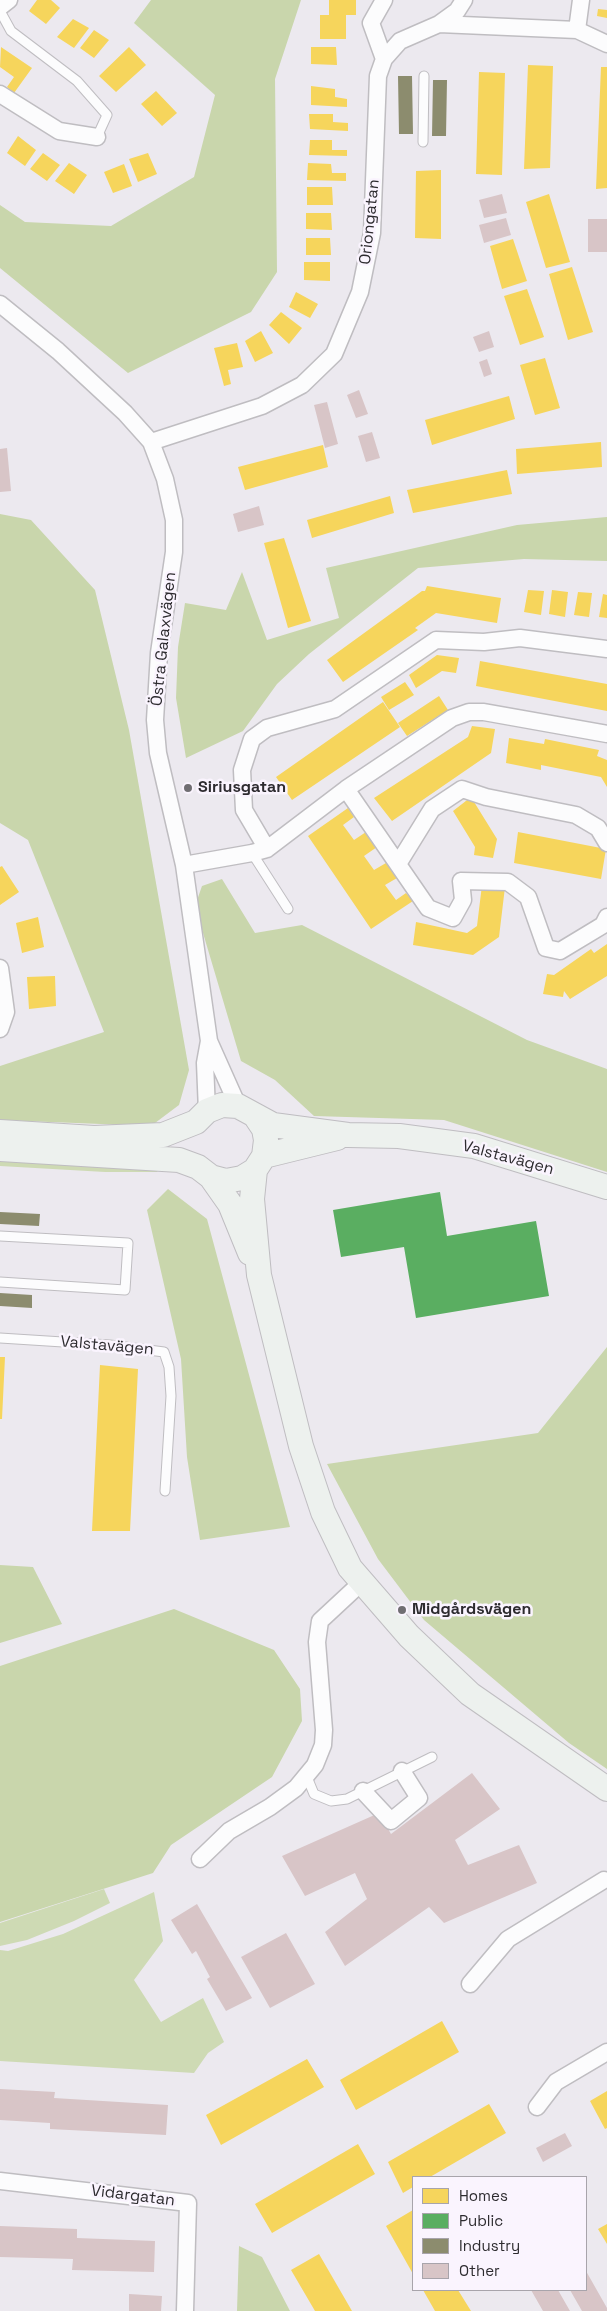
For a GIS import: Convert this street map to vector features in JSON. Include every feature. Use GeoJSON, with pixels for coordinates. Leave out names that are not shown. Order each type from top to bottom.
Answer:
{"type":"FeatureCollection","features":[{"type":"Feature","properties":{"kind":"street"},"geometry":{"type":"LineString","coordinates":[[0,9],[9,0]]}},
{"type":"Feature","properties":{"kind":"street"},"geometry":{"type":"LineString","coordinates":[[384,0],[371,23],[384,59]]}},
{"type":"Feature","properties":{"kind":"street","name":"Oriongatan"},"geometry":{"type":"LineString","coordinates":[[151,442],[262,406],[302,385],[334,354],[360,292],[372,233],[378,76],[384,59],[400,41],[439,24],[457,11],[464,0]]}},
{"type":"Feature","properties":{"kind":"street"},"geometry":{"type":"LineString","coordinates":[[577,30],[581,0]]}},
{"type":"Feature","properties":{"kind":"street","name":"Oriongatan"},"geometry":{"type":"LineString","coordinates":[[439,24],[577,30],[607,44]]}},
{"type":"Feature","properties":{"kind":"street"},"geometry":{"type":"LineString","coordinates":[[0,94],[59,130],[97,137]]}},
{"type":"Feature","properties":{"kind":"street","name":"Östra Galaxvägen"},"geometry":{"type":"LineString","coordinates":[[0,304],[99,387],[126,413],[151,442],[165,479],[174,520],[174,552],[156,687],[157,744],[184,864],[209,1041],[205,1063],[201,1116]]}},
{"type":"Feature","properties":{"kind":"street"},"geometry":{"type":"LineString","coordinates":[[260,851],[244,810],[242,770],[252,739],[267,728],[335,709],[436,640],[484,642],[520,638],[607,649]]}},
{"type":"Feature","properties":{"kind":"street"},"geometry":{"type":"LineString","coordinates":[[184,864],[260,851],[346,789],[452,718],[469,712],[484,712],[607,734]]}},
{"type":"Feature","properties":{"kind":"street"},"geometry":{"type":"LineString","coordinates":[[346,789],[428,908],[453,918],[463,900],[461,881],[508,882],[528,897],[546,948],[560,951],[603,925],[607,917]]}},
{"type":"Feature","properties":{"kind":"street"},"geometry":{"type":"LineString","coordinates":[[398,864],[432,809],[462,789],[486,797],[576,815],[598,828],[607,843]]}},
{"type":"Feature","properties":{"kind":"street"},"geometry":{"type":"LineString","coordinates":[[0,968],[6,1012],[0,1029]]}},
{"type":"Feature","properties":{"kind":"street","name":"Östra Galaxvägen"},"geometry":{"type":"LineString","coordinates":[[209,1041],[247,1112]]}},
{"type":"Feature","properties":{"kind":"street","name":"Valstavägen"},"geometry":{"type":"LineString","coordinates":[[0,1132],[94,1138],[163,1135],[222,1105],[247,1112],[273,1125],[348,1136],[400,1136],[474,1146],[607,1187]]}},
{"type":"Feature","properties":{"kind":"street"},"geometry":{"type":"LineString","coordinates":[[247,1112],[264,1129],[266,1140],[259,1163],[252,1199],[259,1275]]}},
{"type":"Feature","properties":{"kind":"street"},"geometry":{"type":"LineString","coordinates":[[201,1116],[190,1137],[191,1153],[230,1204],[259,1275],[301,1446],[323,1512],[350,1568],[409,1636],[470,1694],[607,1789]]}},
{"type":"Feature","properties":{"kind":"street","name":"Valstavägen"},"geometry":{"type":"LineString","coordinates":[[0,1149],[179,1160],[226,1181],[242,1178],[259,1163],[348,1136]]}},
{"type":"Feature","properties":{"kind":"street"},"geometry":{"type":"LineString","coordinates":[[200,1860],[229,1831],[270,1807],[307,1777],[315,1765],[324,1738],[317,1642],[320,1622],[362,1582]]}},
{"type":"Feature","properties":{"kind":"street"},"geometry":{"type":"LineString","coordinates":[[363,1791],[390,1821],[419,1798],[402,1771]]}},
{"type":"Feature","properties":{"kind":"street"},"geometry":{"type":"LineString","coordinates":[[470,1984],[508,1938],[606,1880]]}},
{"type":"Feature","properties":{"kind":"street"},"geometry":{"type":"LineString","coordinates":[[537,2107],[556,2082],[607,2052]]}},
{"type":"Feature","properties":{"kind":"street","name":"Vidargatan"},"geometry":{"type":"LineString","coordinates":[[0,2181],[188,2203],[185,2311]]}},
{"type":"Feature","properties":{"kind":"lane"},"geometry":{"type":"LineString","coordinates":[[0,9],[11,30],[77,81],[107,115],[97,137]]}},
{"type":"Feature","properties":{"kind":"lane"},"geometry":{"type":"LineString","coordinates":[[423,142],[424,76]]}},
{"type":"Feature","properties":{"kind":"lane"},"geometry":{"type":"LineString","coordinates":[[260,851],[288,909]]}},
{"type":"Feature","properties":{"kind":"lane"},"geometry":{"type":"LineString","coordinates":[[0,1236],[128,1243],[125,1290],[0,1282]]}},
{"type":"Feature","properties":{"kind":"lane","name":"Valstavägen"},"geometry":{"type":"LineString","coordinates":[[0,1338],[110,1345],[164,1352],[169,1367],[171,1396],[165,1491]]}},
{"type":"Feature","properties":{"kind":"lane"},"geometry":{"type":"LineString","coordinates":[[307,1777],[314,1794],[331,1801],[347,1798],[363,1791],[432,1756]]}},
{"type":"Feature","properties":{"kind":"green space"},"geometry":{"type":"Polygon","coordinates":[[[151,0],[301,0],[275,79],[277,272],[251,312],[128,373],[0,268],[0,205],[25,222],[111,226],[194,177],[215,95],[134,23],[151,0]]]}},
{"type":"Feature","properties":{"kind":"green space"},"geometry":{"type":"Polygon","coordinates":[[[0,514],[31,520],[95,590],[129,730],[189,1070],[179,1105],[151,1126],[0,1120],[0,1066],[104,1032],[28,840],[0,823],[0,514]]]}},
{"type":"Feature","properties":{"kind":"green space"},"geometry":{"type":"Polygon","coordinates":[[[607,517],[607,561],[524,559],[418,568],[309,654],[277,684],[243,731],[186,758],[176,698],[178,647],[185,603],[226,610],[242,572],[267,640],[339,618],[326,568],[517,525],[607,517]]]}},
{"type":"Feature","properties":{"kind":"green space"},"geometry":{"type":"Polygon","coordinates":[[[222,879],[255,933],[302,925],[527,1040],[607,1069],[607,1172],[444,1120],[314,1116],[275,1080],[241,1061],[195,906],[202,886],[222,879]]]}},
{"type":"Feature","properties":{"kind":"green space"},"geometry":{"type":"Polygon","coordinates":[[[0,1156],[162,1164],[157,1172],[105,1172],[0,1166],[0,1156]]]}},
{"type":"Feature","properties":{"kind":"green space"},"geometry":{"type":"Polygon","coordinates":[[[168,1189],[207,1219],[290,1527],[200,1540],[187,1457],[181,1359],[147,1210],[168,1189]]]}},
{"type":"Feature","properties":{"kind":"green space"},"geometry":{"type":"Polygon","coordinates":[[[607,1347],[607,1769],[569,1743],[424,1620],[378,1559],[327,1464],[538,1433],[607,1347]]]}},
{"type":"Feature","properties":{"kind":"green space"},"geometry":{"type":"Polygon","coordinates":[[[0,1565],[33,1567],[62,1624],[0,1643],[0,1565]]]}},
{"type":"Feature","properties":{"kind":"green space"},"geometry":{"type":"Polygon","coordinates":[[[174,1609],[274,1650],[300,1689],[302,1721],[272,1777],[171,1845],[153,1873],[0,1922],[0,1666],[174,1609]]]}},
{"type":"Feature","properties":{"kind":"green space"},"geometry":{"type":"Polygon","coordinates":[[[104,1889],[110,1903],[74,1921],[27,1940],[0,1946],[0,1923],[104,1889]]]}},
{"type":"Feature","properties":{"kind":"green space"},"geometry":{"type":"Polygon","coordinates":[[[154,1892],[163,1941],[134,1980],[161,2022],[203,1998],[224,2042],[208,2053],[194,2073],[0,2061],[0,1950],[8,1951],[63,1934],[154,1892]]]}},
{"type":"Feature","properties":{"kind":"green space"},"geometry":{"type":"Polygon","coordinates":[[[239,2246],[262,2257],[290,2311],[237,2311],[239,2246]]]}},
{"type":"Feature","properties":{"kind":"building: Homes"},"geometry":{"type":"Polygon","coordinates":[[[37,0],[51,0],[60,8],[46,24],[29,11],[37,0]]]}},
{"type":"Feature","properties":{"kind":"building: Homes"},"geometry":{"type":"Polygon","coordinates":[[[329,0],[356,0],[356,15],[346,15],[346,39],[320,39],[320,15],[329,15],[329,0]]]}},
{"type":"Feature","properties":{"kind":"building: Homes"},"geometry":{"type":"Polygon","coordinates":[[[598,9],[607,10],[607,18],[597,16],[598,9]]]}},
{"type":"Feature","properties":{"kind":"building: Homes"},"geometry":{"type":"Polygon","coordinates":[[[73,19],[89,28],[74,48],[57,37],[73,19]]]}},
{"type":"Feature","properties":{"kind":"building: Homes"},"geometry":{"type":"Polygon","coordinates":[[[94,30],[109,40],[94,58],[80,48],[94,30]]]}},
{"type":"Feature","properties":{"kind":"building: Homes"},"geometry":{"type":"Polygon","coordinates":[[[1,47],[32,68],[14,93],[7,87],[14,77],[0,67],[1,47]]]}},
{"type":"Feature","properties":{"kind":"building: Homes"},"geometry":{"type":"Polygon","coordinates":[[[129,47],[146,65],[116,92],[99,76],[129,47]]]}},
{"type":"Feature","properties":{"kind":"building: Homes"},"geometry":{"type":"Polygon","coordinates":[[[311,47],[336,47],[337,65],[311,64],[311,47]]]}},
{"type":"Feature","properties":{"kind":"building: Homes"},"geometry":{"type":"Polygon","coordinates":[[[528,65],[553,66],[550,168],[524,169],[528,65]]]}},
{"type":"Feature","properties":{"kind":"building: Homes"},"geometry":{"type":"Polygon","coordinates":[[[601,67],[607,67],[607,188],[596,189],[601,67]]]}},
{"type":"Feature","properties":{"kind":"building: Homes"},"geometry":{"type":"Polygon","coordinates":[[[479,72],[505,73],[502,175],[476,174],[479,72]]]}},
{"type":"Feature","properties":{"kind":"building: Homes"},"geometry":{"type":"Polygon","coordinates":[[[311,86],[335,89],[335,97],[347,99],[347,107],[311,105],[311,86]]]}},
{"type":"Feature","properties":{"kind":"building: Homes"},"geometry":{"type":"Polygon","coordinates":[[[156,91],[177,113],[162,126],[141,104],[156,91]]]}},
{"type":"Feature","properties":{"kind":"building: Homes"},"geometry":{"type":"Polygon","coordinates":[[[309,114],[333,114],[333,122],[348,123],[348,131],[310,129],[309,114]]]}},
{"type":"Feature","properties":{"kind":"building: Homes"},"geometry":{"type":"Polygon","coordinates":[[[18,136],[36,150],[25,166],[7,153],[18,136]]]}},
{"type":"Feature","properties":{"kind":"building: Homes"},"geometry":{"type":"Polygon","coordinates":[[[310,140],[332,140],[332,150],[347,150],[347,156],[309,155],[310,140]]]}},
{"type":"Feature","properties":{"kind":"building: Homes"},"geometry":{"type":"Polygon","coordinates":[[[43,153],[60,165],[47,181],[30,169],[43,153]]]}},
{"type":"Feature","properties":{"kind":"building: Homes"},"geometry":{"type":"Polygon","coordinates":[[[148,153],[157,174],[138,182],[129,159],[148,153]]]}},
{"type":"Feature","properties":{"kind":"building: Homes"},"geometry":{"type":"Polygon","coordinates":[[[69,163],[87,175],[74,194],[55,181],[69,163]]]}},
{"type":"Feature","properties":{"kind":"building: Homes"},"geometry":{"type":"Polygon","coordinates":[[[308,163],[331,164],[332,173],[346,173],[346,181],[307,180],[308,163]]]}},
{"type":"Feature","properties":{"kind":"building: Homes"},"geometry":{"type":"Polygon","coordinates":[[[124,164],[132,186],[113,193],[104,172],[124,164]]]}},
{"type":"Feature","properties":{"kind":"building: Homes"},"geometry":{"type":"Polygon","coordinates":[[[441,170],[441,239],[415,238],[416,171],[441,170]]]}},
{"type":"Feature","properties":{"kind":"building: Homes"},"geometry":{"type":"Polygon","coordinates":[[[307,187],[332,187],[333,205],[307,205],[307,187]]]}},
{"type":"Feature","properties":{"kind":"building: Homes"},"geometry":{"type":"Polygon","coordinates":[[[549,194],[570,262],[546,268],[526,202],[549,194]]]}},
{"type":"Feature","properties":{"kind":"building: Homes"},"geometry":{"type":"Polygon","coordinates":[[[306,213],[331,213],[332,230],[306,229],[306,213]]]}},
{"type":"Feature","properties":{"kind":"building: Homes"},"geometry":{"type":"Polygon","coordinates":[[[306,238],[330,238],[331,255],[306,255],[306,238]]]}},
{"type":"Feature","properties":{"kind":"building: Homes"},"geometry":{"type":"Polygon","coordinates":[[[513,239],[527,281],[502,289],[490,246],[513,239]]]}},
{"type":"Feature","properties":{"kind":"building: Homes"},"geometry":{"type":"Polygon","coordinates":[[[304,262],[330,262],[330,281],[304,280],[304,262]]]}},
{"type":"Feature","properties":{"kind":"building: Homes"},"geometry":{"type":"Polygon","coordinates":[[[572,267],[593,332],[568,340],[549,274],[572,267]]]}},
{"type":"Feature","properties":{"kind":"building: Homes"},"geometry":{"type":"Polygon","coordinates":[[[527,289],[544,337],[520,345],[504,296],[527,289]]]}},
{"type":"Feature","properties":{"kind":"building: Homes"},"geometry":{"type":"Polygon","coordinates":[[[296,292],[318,304],[310,318],[289,307],[296,292]]]}},
{"type":"Feature","properties":{"kind":"building: Homes"},"geometry":{"type":"Polygon","coordinates":[[[281,312],[302,328],[289,344],[269,325],[281,312]]]}},
{"type":"Feature","properties":{"kind":"building: Homes"},"geometry":{"type":"Polygon","coordinates":[[[261,331],[273,353],[255,362],[245,341],[261,331]]]}},
{"type":"Feature","properties":{"kind":"building: Homes"},"geometry":{"type":"Polygon","coordinates":[[[237,343],[243,367],[228,370],[231,384],[224,386],[214,348],[237,343]]]}},
{"type":"Feature","properties":{"kind":"building: Homes"},"geometry":{"type":"Polygon","coordinates":[[[545,358],[560,408],[535,415],[520,365],[545,358]]]}},
{"type":"Feature","properties":{"kind":"building: Homes"},"geometry":{"type":"Polygon","coordinates":[[[509,396],[515,419],[432,445],[425,420],[509,396]]]}},
{"type":"Feature","properties":{"kind":"building: Homes"},"geometry":{"type":"Polygon","coordinates":[[[601,442],[602,467],[517,474],[516,449],[601,442]]]}},
{"type":"Feature","properties":{"kind":"building: Homes"},"geometry":{"type":"Polygon","coordinates":[[[323,445],[328,467],[245,490],[238,467],[323,445]]]}},
{"type":"Feature","properties":{"kind":"building: Homes"},"geometry":{"type":"Polygon","coordinates":[[[507,470],[512,494],[413,513],[407,490],[507,470]]]}},
{"type":"Feature","properties":{"kind":"building: Homes"},"geometry":{"type":"Polygon","coordinates":[[[390,496],[394,513],[312,538],[307,520],[390,496]]]}},
{"type":"Feature","properties":{"kind":"building: Homes"},"geometry":{"type":"Polygon","coordinates":[[[284,538],[311,621],[288,628],[264,543],[284,538]]]}},
{"type":"Feature","properties":{"kind":"building: Homes"},"geometry":{"type":"Polygon","coordinates":[[[427,586],[501,598],[497,623],[436,613],[415,628],[418,630],[343,682],[327,660],[422,591],[425,591],[427,586]]]}},
{"type":"Feature","properties":{"kind":"building: Homes"},"geometry":{"type":"Polygon","coordinates":[[[528,590],[544,591],[541,615],[524,612],[528,590]]]}},
{"type":"Feature","properties":{"kind":"building: Homes"},"geometry":{"type":"Polygon","coordinates":[[[552,590],[568,592],[565,617],[549,614],[552,590]]]}},
{"type":"Feature","properties":{"kind":"building: Homes"},"geometry":{"type":"Polygon","coordinates":[[[578,592],[592,593],[589,617],[574,615],[578,592]]]}},
{"type":"Feature","properties":{"kind":"building: Homes"},"geometry":{"type":"Polygon","coordinates":[[[603,594],[607,595],[607,618],[599,617],[603,594]]]}},
{"type":"Feature","properties":{"kind":"building: Homes"},"geometry":{"type":"Polygon","coordinates":[[[437,655],[459,658],[456,673],[442,671],[416,688],[409,675],[437,655]]]}},
{"type":"Feature","properties":{"kind":"building: Homes"},"geometry":{"type":"Polygon","coordinates":[[[480,661],[607,684],[607,711],[476,686],[480,661]]]}},
{"type":"Feature","properties":{"kind":"building: Homes"},"geometry":{"type":"Polygon","coordinates":[[[405,682],[414,695],[389,710],[381,697],[405,682]]]}},
{"type":"Feature","properties":{"kind":"building: Homes"},"geometry":{"type":"Polygon","coordinates":[[[439,696],[448,710],[407,736],[398,723],[439,696]]]}},
{"type":"Feature","properties":{"kind":"building: Homes"},"geometry":{"type":"Polygon","coordinates":[[[383,702],[400,727],[292,800],[276,777],[383,702]]]}},
{"type":"Feature","properties":{"kind":"building: Homes"},"geometry":{"type":"Polygon","coordinates":[[[472,726],[495,729],[491,753],[392,821],[374,798],[468,737],[472,726]]]}},
{"type":"Feature","properties":{"kind":"building: Homes"},"geometry":{"type":"Polygon","coordinates":[[[509,738],[544,744],[545,739],[599,750],[597,756],[607,760],[607,787],[601,777],[541,765],[541,770],[506,763],[509,738]]]}},
{"type":"Feature","properties":{"kind":"building: Homes"},"geometry":{"type":"Polygon","coordinates":[[[471,797],[497,839],[493,858],[474,855],[475,847],[453,811],[471,797]]]}},
{"type":"Feature","properties":{"kind":"building: Homes"},"geometry":{"type":"Polygon","coordinates":[[[348,808],[354,817],[343,825],[354,840],[366,832],[377,847],[364,856],[374,870],[386,863],[397,878],[385,885],[396,900],[406,893],[413,901],[371,929],[308,836],[348,808]]]}},
{"type":"Feature","properties":{"kind":"building: Homes"},"geometry":{"type":"Polygon","coordinates":[[[518,832],[606,849],[601,879],[514,863],[518,832]]]}},
{"type":"Feature","properties":{"kind":"building: Homes"},"geometry":{"type":"Polygon","coordinates":[[[2,866],[19,892],[0,905],[0,867],[2,866]]]}},
{"type":"Feature","properties":{"kind":"building: Homes"},"geometry":{"type":"Polygon","coordinates":[[[482,885],[505,887],[499,937],[473,955],[413,945],[416,922],[467,933],[477,926],[482,885]]]}},
{"type":"Feature","properties":{"kind":"building: Homes"},"geometry":{"type":"Polygon","coordinates":[[[38,917],[44,947],[22,953],[16,923],[38,917]]]}},
{"type":"Feature","properties":{"kind":"building: Homes"},"geometry":{"type":"Polygon","coordinates":[[[607,944],[607,976],[570,999],[564,991],[563,997],[543,994],[547,974],[554,975],[591,949],[594,953],[607,944]]]}},
{"type":"Feature","properties":{"kind":"building: Homes"},"geometry":{"type":"Polygon","coordinates":[[[55,976],[56,1006],[29,1009],[27,977],[55,976]]]}},
{"type":"Feature","properties":{"kind":"building: Homes"},"geometry":{"type":"Polygon","coordinates":[[[0,1357],[5,1357],[2,1419],[0,1419],[0,1357]]]}},
{"type":"Feature","properties":{"kind":"building: Homes"},"geometry":{"type":"Polygon","coordinates":[[[100,1365],[138,1369],[130,1531],[92,1531],[100,1365]]]}},
{"type":"Feature","properties":{"kind":"building: Homes"},"geometry":{"type":"Polygon","coordinates":[[[442,2021],[459,2052],[356,2110],[340,2080],[442,2021]]]}},
{"type":"Feature","properties":{"kind":"building: Homes"},"geometry":{"type":"Polygon","coordinates":[[[307,2059],[324,2087],[221,2145],[206,2115],[307,2059]]]}},
{"type":"Feature","properties":{"kind":"building: Homes"},"geometry":{"type":"Polygon","coordinates":[[[607,2091],[607,2128],[605,2129],[590,2101],[607,2091]]]}},
{"type":"Feature","properties":{"kind":"building: Homes"},"geometry":{"type":"Polygon","coordinates":[[[489,2104],[506,2133],[432,2176],[412,2176],[412,2188],[403,2193],[388,2162],[489,2104]]]}},
{"type":"Feature","properties":{"kind":"building: Homes"},"geometry":{"type":"Polygon","coordinates":[[[358,2144],[375,2174],[272,2233],[255,2204],[358,2144]]]}},
{"type":"Feature","properties":{"kind":"building: Homes"},"geometry":{"type":"Polygon","coordinates":[[[412,2211],[412,2272],[386,2226],[412,2211]]]}},
{"type":"Feature","properties":{"kind":"building: Homes"},"geometry":{"type":"Polygon","coordinates":[[[607,2224],[607,2244],[598,2229],[607,2224]]]}},
{"type":"Feature","properties":{"kind":"building: Homes"},"geometry":{"type":"Polygon","coordinates":[[[319,2254],[352,2311],[315,2311],[291,2270],[319,2254]]]}},
{"type":"Feature","properties":{"kind":"building: Homes"},"geometry":{"type":"Polygon","coordinates":[[[424,2291],[459,2291],[471,2311],[435,2311],[424,2291]]]}},
{"type":"Feature","properties":{"kind":"building: Public"},"geometry":{"type":"Polygon","coordinates":[[[440,1192],[447,1236],[536,1221],[549,1296],[416,1318],[404,1247],[341,1257],[333,1210],[440,1192]]]}},
{"type":"Feature","properties":{"kind":"building: Industry"},"geometry":{"type":"Polygon","coordinates":[[[398,76],[412,76],[413,134],[399,134],[398,76]]]}},
{"type":"Feature","properties":{"kind":"building: Industry"},"geometry":{"type":"Polygon","coordinates":[[[433,80],[447,80],[446,136],[432,136],[433,80]]]}},
{"type":"Feature","properties":{"kind":"building: Industry"},"geometry":{"type":"Polygon","coordinates":[[[0,1212],[40,1214],[39,1226],[0,1224],[0,1212]]]}},
{"type":"Feature","properties":{"kind":"building: Industry"},"geometry":{"type":"Polygon","coordinates":[[[0,1293],[32,1295],[32,1308],[0,1306],[0,1293]]]}},
{"type":"Feature","properties":{"kind":"building: Other"},"geometry":{"type":"Polygon","coordinates":[[[502,194],[507,213],[484,218],[479,200],[502,194]]]}},
{"type":"Feature","properties":{"kind":"building: Other"},"geometry":{"type":"Polygon","coordinates":[[[506,218],[511,235],[484,243],[479,225],[506,218]]]}},
{"type":"Feature","properties":{"kind":"building: Other"},"geometry":{"type":"Polygon","coordinates":[[[588,219],[607,219],[607,252],[588,252],[588,219]]]}},
{"type":"Feature","properties":{"kind":"building: Other"},"geometry":{"type":"Polygon","coordinates":[[[489,331],[494,347],[479,352],[473,337],[489,331]]]}},
{"type":"Feature","properties":{"kind":"building: Other"},"geometry":{"type":"Polygon","coordinates":[[[487,359],[492,374],[484,377],[479,362],[487,359]]]}},
{"type":"Feature","properties":{"kind":"building: Other"},"geometry":{"type":"Polygon","coordinates":[[[359,390],[368,414],[356,418],[347,395],[359,390]]]}},
{"type":"Feature","properties":{"kind":"building: Other"},"geometry":{"type":"Polygon","coordinates":[[[327,402],[338,444],[325,448],[314,405],[327,402]]]}},
{"type":"Feature","properties":{"kind":"building: Other"},"geometry":{"type":"Polygon","coordinates":[[[372,432],[380,458],[366,462],[358,436],[372,432]]]}},
{"type":"Feature","properties":{"kind":"building: Other"},"geometry":{"type":"Polygon","coordinates":[[[7,448],[11,491],[0,492],[0,449],[7,448]]]}},
{"type":"Feature","properties":{"kind":"building: Other"},"geometry":{"type":"Polygon","coordinates":[[[259,506],[264,525],[238,532],[233,514],[259,506]]]}},
{"type":"Feature","properties":{"kind":"building: Other"},"geometry":{"type":"Polygon","coordinates":[[[472,1773],[500,1809],[455,1840],[468,1865],[519,1845],[537,1883],[444,1923],[429,1907],[345,1966],[325,1932],[367,1899],[355,1873],[305,1896],[282,1856],[379,1813],[391,1834],[472,1773]]]}},
{"type":"Feature","properties":{"kind":"building: Other"},"geometry":{"type":"Polygon","coordinates":[[[197,1904],[252,1998],[226,2011],[207,1979],[210,1977],[196,1951],[192,1954],[171,1920],[197,1904]]]}},
{"type":"Feature","properties":{"kind":"building: Other"},"geometry":{"type":"Polygon","coordinates":[[[286,1933],[315,1984],[270,2008],[241,1957],[286,1933]]]}},
{"type":"Feature","properties":{"kind":"building: Other"},"geometry":{"type":"Polygon","coordinates":[[[0,2089],[55,2092],[54,2098],[168,2105],[166,2135],[50,2129],[50,2123],[0,2120],[0,2089]]]}},
{"type":"Feature","properties":{"kind":"building: Other"},"geometry":{"type":"Polygon","coordinates":[[[565,2133],[572,2146],[543,2162],[536,2148],[565,2133]]]}},
{"type":"Feature","properties":{"kind":"building: Other"},"geometry":{"type":"Polygon","coordinates":[[[0,2226],[77,2229],[77,2238],[155,2241],[154,2272],[72,2270],[73,2259],[0,2257],[0,2226]]]}},
{"type":"Feature","properties":{"kind":"building: Other"},"geometry":{"type":"Polygon","coordinates":[[[587,2273],[607,2311],[582,2311],[571,2291],[587,2291],[587,2273]]]}},
{"type":"Feature","properties":{"kind":"building: Other"},"geometry":{"type":"Polygon","coordinates":[[[532,2291],[559,2291],[570,2311],[543,2311],[532,2291]]]}},
{"type":"Feature","properties":{"kind":"building: Other"},"geometry":{"type":"Polygon","coordinates":[[[129,2294],[162,2296],[161,2311],[129,2311],[129,2294]]]}},
{"type":"Feature","properties":{"kind":"place","name":"Siriusgatan"},"geometry":{"type":"Point","coordinates":[188,788]}},
{"type":"Feature","properties":{"kind":"place","name":"Midgårdsvägen"},"geometry":{"type":"Point","coordinates":[402,1610]}}]}
